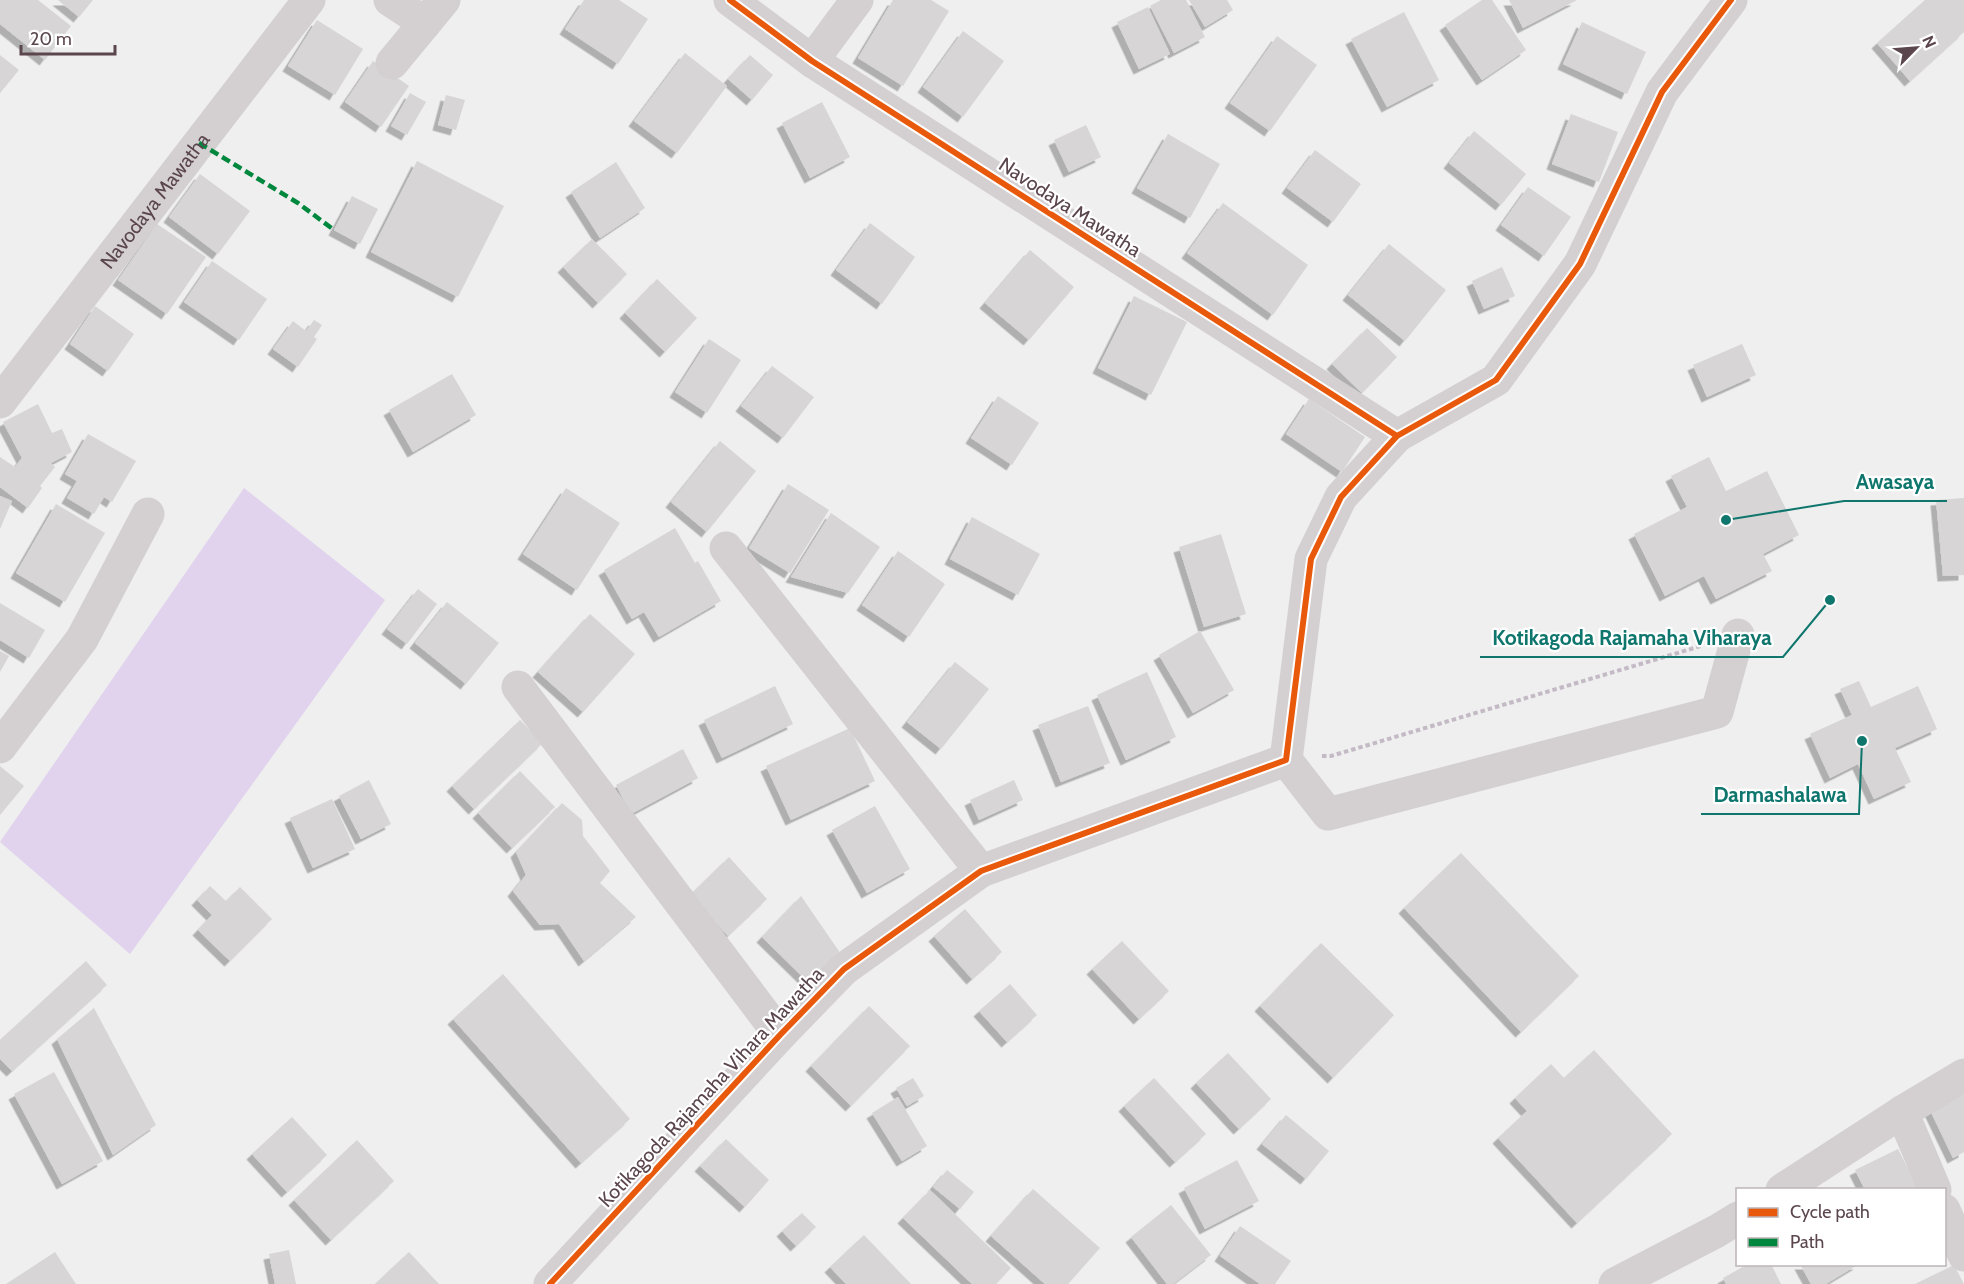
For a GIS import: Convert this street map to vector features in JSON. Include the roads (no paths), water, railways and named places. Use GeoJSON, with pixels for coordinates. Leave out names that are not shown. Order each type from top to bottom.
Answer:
{"type":"FeatureCollection","features":[{"type":"Feature","properties":{"kind":"street","name":"Navodaya Mawatha"},"geometry":{"type":"LineString","coordinates":[[0,402],[309,0]]}},
{"type":"Feature","properties":{"kind":"street"},"geometry":{"type":"LineString","coordinates":[[390,0],[434,11],[392,63]]}},
{"type":"Feature","properties":{"kind":"street","name":"Navodaya Mawatha"},"geometry":{"type":"LineString","coordinates":[[730,0],[812,61],[1397,436]]}},
{"type":"Feature","properties":{"kind":"street"},"geometry":{"type":"LineString","coordinates":[[812,61],[857,0]]}},
{"type":"Feature","properties":{"kind":"street"},"geometry":{"type":"LineString","coordinates":[[1731,0],[1662,92],[1580,264],[1496,380],[1397,436],[1341,497],[1311,559],[1286,760],[1328,814],[1717,712],[1738,635]]}},
{"type":"Feature","properties":{"kind":"street"},"geometry":{"type":"LineString","coordinates":[[0,747],[82,639],[148,514]]}},
{"type":"Feature","properties":{"kind":"street"},"geometry":{"type":"LineString","coordinates":[[726,548],[981,871]]}},
{"type":"Feature","properties":{"kind":"street"},"geometry":{"type":"LineString","coordinates":[[518,687],[780,1035]]}},
{"type":"Feature","properties":{"kind":"street","name":"Kotikagoda Rajamaha Vihara Mawatha"},"geometry":{"type":"LineString","coordinates":[[550,1284],[844,969],[981,871],[1286,760]]}},
{"type":"Feature","properties":{"kind":"street"},"geometry":{"type":"LineString","coordinates":[[1785,1188],[1902,1112],[1964,1075]]}},
{"type":"Feature","properties":{"kind":"street"},"geometry":{"type":"LineString","coordinates":[[1902,1112],[1934,1188]]}},
{"type":"Feature","properties":{"kind":"street"},"geometry":{"type":"LineString","coordinates":[[1946,1214],[1964,1255]]}},
{"type":"Feature","properties":{"kind":"street"},"geometry":{"type":"LineString","coordinates":[[1615,1284],[1717,1231],[1736,1219]]}},
{"type":"Feature","properties":{"kind":"place","name":"Awasaya"},"geometry":{"type":"Point","coordinates":[1726,520]}},
{"type":"Feature","properties":{"kind":"place","name":"Kotikagoda Rajamaha Viharaya"},"geometry":{"type":"Point","coordinates":[1830,600]}},
{"type":"Feature","properties":{"kind":"place","name":"Darmashalawa"},"geometry":{"type":"Point","coordinates":[1862,741]}}]}
